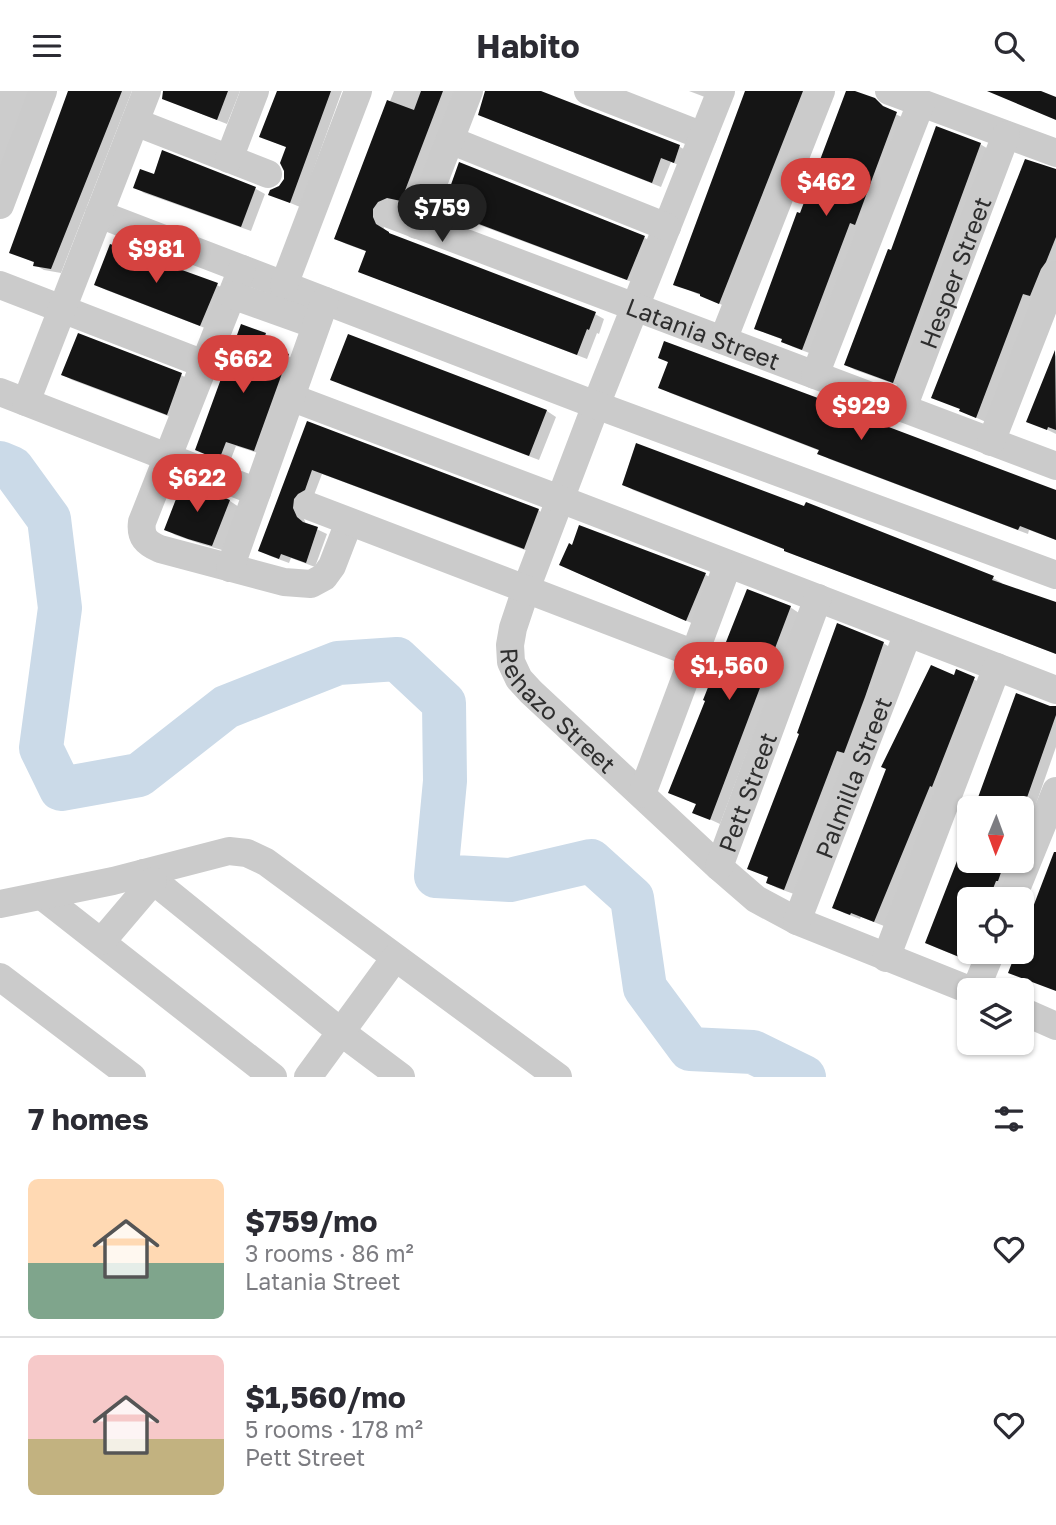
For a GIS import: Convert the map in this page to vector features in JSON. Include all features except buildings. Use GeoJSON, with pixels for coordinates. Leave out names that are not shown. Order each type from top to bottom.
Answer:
{"type":"FeatureCollection","features":[{"type":"Feature","properties":{"kind":"street"},"geometry":{"type":"LineString","coordinates":[[0,205],[43,91]]}},
{"type":"Feature","properties":{"kind":"street"},"geometry":{"type":"LineString","coordinates":[[26,402],[147,91]]}},
{"type":"Feature","properties":{"kind":"street"},"geometry":{"type":"LineString","coordinates":[[229,159],[255,91]]}},
{"type":"Feature","properties":{"kind":"street"},"geometry":{"type":"LineString","coordinates":[[284,285],[358,91]]}},
{"type":"Feature","properties":{"kind":"street"},"geometry":{"type":"LineString","coordinates":[[417,225],[469,91]]}},
{"type":"Feature","properties":{"kind":"street"},"geometry":{"type":"LineString","coordinates":[[588,91],[703,136]]}},
{"type":"Feature","properties":{"kind":"street","name":"Rehazo Street"},"geometry":{"type":"LineString","coordinates":[[721,91],[526,589],[513,628],[511,662],[519,679],[531,692],[756,899],[797,922],[957,985]]}},
{"type":"Feature","properties":{"kind":"street"},"geometry":{"type":"LineString","coordinates":[[723,340],[821,91]]}},
{"type":"Feature","properties":{"kind":"street"},"geometry":{"type":"LineString","coordinates":[[889,91],[1056,153]]}},
{"type":"Feature","properties":{"kind":"street"},"geometry":{"type":"LineString","coordinates":[[814,375],[921,103]]}},
{"type":"Feature","properties":{"kind":"street"},"geometry":{"type":"LineString","coordinates":[[135,122],[268,174]]}},
{"type":"Feature","properties":{"kind":"street","name":"Hesper Street"},"geometry":{"type":"LineString","coordinates":[[904,408],[1006,135]]}},
{"type":"Feature","properties":{"kind":"street"},"geometry":{"type":"LineString","coordinates":[[450,140],[667,226]]}},
{"type":"Feature","properties":{"kind":"street"},"geometry":{"type":"LineString","coordinates":[[99,214],[237,282],[320,313],[596,405],[1056,575]]}},
{"type":"Feature","properties":{"kind":"street","name":"Latania Street"},"geometry":{"type":"LineString","coordinates":[[389,214],[1056,466]]}},
{"type":"Feature","properties":{"kind":"street"},"geometry":{"type":"LineString","coordinates":[[990,442],[1056,275]]}},
{"type":"Feature","properties":{"kind":"street"},"geometry":{"type":"LineString","coordinates":[[237,282],[284,285],[320,313]]}},
{"type":"Feature","properties":{"kind":"street"},"geometry":{"type":"LineString","coordinates":[[237,282],[142,522],[143,539],[160,549],[230,568],[285,582],[312,584],[324,577],[332,566],[349,522]]}},
{"type":"Feature","properties":{"kind":"street"},"geometry":{"type":"LineString","coordinates":[[0,285],[204,364]]}},
{"type":"Feature","properties":{"kind":"street"},"geometry":{"type":"LineString","coordinates":[[230,568],[320,313]]}},
{"type":"Feature","properties":{"kind":"street"},"geometry":{"type":"LineString","coordinates":[[0,392],[257,492]]}},
{"type":"Feature","properties":{"kind":"street"},"geometry":{"type":"LineString","coordinates":[[290,397],[1056,690]]}},
{"type":"Feature","properties":{"kind":"street"},"geometry":{"type":"LineString","coordinates":[[309,506],[695,654]]}},
{"type":"Feature","properties":{"kind":"street"},"geometry":{"type":"LineString","coordinates":[[642,794],[728,564]]}},
{"type":"Feature","properties":{"kind":"street","name":"Pett Street"},"geometry":{"type":"LineString","coordinates":[[719,867],[818,598]]}},
{"type":"Feature","properties":{"kind":"street","name":"Palmilla Street"},"geometry":{"type":"LineString","coordinates":[[797,922],[908,633]]}},
{"type":"Feature","properties":{"kind":"street"},"geometry":{"type":"LineString","coordinates":[[886,958],[997,667]]}},
{"type":"Feature","properties":{"kind":"street"},"geometry":{"type":"LineString","coordinates":[[1017,887],[1056,791]]}},
{"type":"Feature","properties":{"kind":"street"},"geometry":{"type":"LineString","coordinates":[[0,904],[113,881],[149,877],[229,851],[247,853],[266,862],[558,1077]]}},
{"type":"Feature","properties":{"kind":"street"},"geometry":{"type":"LineString","coordinates":[[102,941],[149,877]]}},
{"type":"Feature","properties":{"kind":"street"},"geometry":{"type":"LineString","coordinates":[[149,877],[401,1077]]}},
{"type":"Feature","properties":{"kind":"street"},"geometry":{"type":"LineString","coordinates":[[42,896],[273,1077]]}},
{"type":"Feature","properties":{"kind":"street"},"geometry":{"type":"LineString","coordinates":[[307,1077],[395,958]]}},
{"type":"Feature","properties":{"kind":"street"},"geometry":{"type":"LineString","coordinates":[[0,977],[132,1077]]}},
{"type":"Feature","properties":{"kind":"street"},"geometry":{"type":"LineString","coordinates":[[1034,1016],[1056,1026]]}},
{"type":"Feature","properties":{"kind":"waterway"},"geometry":{"type":"LineString","coordinates":[[0,463],[12,468],[49,519],[60,608],[41,748],[61,789],[139,775],[226,707],[338,663],[397,659],[444,703],[445,781],[436,876],[510,880],[591,861],[632,898],[645,988],[690,1049],[753,1052],[804,1077]]}}]}
